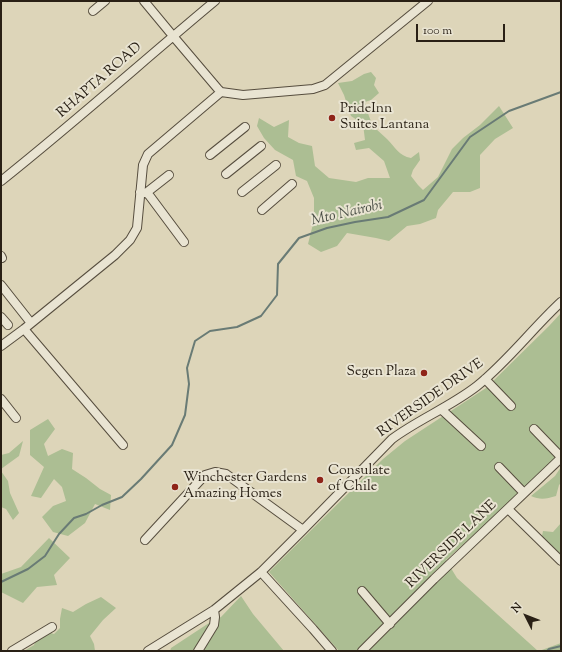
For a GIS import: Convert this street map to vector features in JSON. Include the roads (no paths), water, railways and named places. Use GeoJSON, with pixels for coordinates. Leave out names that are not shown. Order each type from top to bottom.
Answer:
{"type":"FeatureCollection","features":[{"type":"Feature","properties":{"kind":"street"},"geometry":{"type":"LineString","coordinates":[[93,11],[106,1]]}},
{"type":"Feature","properties":{"kind":"street"},"geometry":{"type":"LineString","coordinates":[[144,1],[216,88],[221,92],[243,95],[313,89],[325,85],[428,1]]}},
{"type":"Feature","properties":{"kind":"street","name":"RHAPTA ROAD"},"geometry":{"type":"LineString","coordinates":[[1,181],[215,1]]}},
{"type":"Feature","properties":{"kind":"street"},"geometry":{"type":"LineString","coordinates":[[1,346],[115,255],[130,240],[137,228],[143,193],[143,164],[148,154],[221,92]]}},
{"type":"Feature","properties":{"kind":"street"},"geometry":{"type":"LineString","coordinates":[[210,155],[245,127]]}},
{"type":"Feature","properties":{"kind":"street"},"geometry":{"type":"LineString","coordinates":[[226,174],[261,146]]}},
{"type":"Feature","properties":{"kind":"street"},"geometry":{"type":"LineString","coordinates":[[242,192],[276,164]]}},
{"type":"Feature","properties":{"kind":"street"},"geometry":{"type":"LineString","coordinates":[[143,193],[169,174]]}},
{"type":"Feature","properties":{"kind":"street"},"geometry":{"type":"LineString","coordinates":[[262,210],[292,184]]}},
{"type":"Feature","properties":{"kind":"street"},"geometry":{"type":"LineString","coordinates":[[143,193],[184,242]]}},
{"type":"Feature","properties":{"kind":"street"},"geometry":{"type":"LineString","coordinates":[[1,285],[31,323]]}},
{"type":"Feature","properties":{"kind":"street","name":"RIVERSIDE DRIVE"},"geometry":{"type":"LineString","coordinates":[[148,651],[214,610],[261,572],[392,439],[472,389],[485,379],[561,302]]}},
{"type":"Feature","properties":{"kind":"street"},"geometry":{"type":"LineString","coordinates":[[1,317],[8,325]]}},
{"type":"Feature","properties":{"kind":"street"},"geometry":{"type":"LineString","coordinates":[[24,328],[123,446]]}},
{"type":"Feature","properties":{"kind":"street"},"geometry":{"type":"LineString","coordinates":[[485,379],[511,406]]}},
{"type":"Feature","properties":{"kind":"street"},"geometry":{"type":"LineString","coordinates":[[1,399],[16,418]]}},
{"type":"Feature","properties":{"kind":"street"},"geometry":{"type":"LineString","coordinates":[[441,409],[481,446]]}},
{"type":"Feature","properties":{"kind":"street"},"geometry":{"type":"LineString","coordinates":[[534,429],[561,458]]}},
{"type":"Feature","properties":{"kind":"street","name":"RIVERSIDE LANE"},"geometry":{"type":"LineString","coordinates":[[362,651],[561,458]]}},
{"type":"Feature","properties":{"kind":"street"},"geometry":{"type":"LineString","coordinates":[[499,467],[524,493]]}},
{"type":"Feature","properties":{"kind":"street"},"geometry":{"type":"LineString","coordinates":[[145,540],[206,475],[215,472],[226,474],[304,530]]}},
{"type":"Feature","properties":{"kind":"street"},"geometry":{"type":"LineString","coordinates":[[508,509],[561,561]]}},
{"type":"Feature","properties":{"kind":"street"},"geometry":{"type":"LineString","coordinates":[[261,572],[332,651]]}},
{"type":"Feature","properties":{"kind":"street"},"geometry":{"type":"LineString","coordinates":[[362,590],[390,624]]}},
{"type":"Feature","properties":{"kind":"street"},"geometry":{"type":"LineString","coordinates":[[198,651],[214,625],[214,610]]}},
{"type":"Feature","properties":{"kind":"street"},"geometry":{"type":"LineString","coordinates":[[12,651],[52,627]]}},
{"type":"Feature","properties":{"kind":"waterway","name":"Mto Nairobi"},"geometry":{"type":"LineString","coordinates":[[1,582],[28,569],[45,556],[59,534],[74,518],[122,497],[141,479],[172,445],[185,415],[189,384],[187,368],[195,341],[210,331],[237,327],[261,316],[277,295],[278,264],[299,238],[327,228],[388,217],[424,200],[470,137],[509,111],[561,92]]}},
{"type":"Feature","properties":{"kind":"waterway"},"geometry":{"type":"LineString","coordinates":[[547,651],[549,649],[561,646]]}},
{"type":"Feature","properties":{"kind":"place","name":"PrideInn Suites Lantana"},"geometry":{"type":"Point","coordinates":[332,118]}},
{"type":"Feature","properties":{"kind":"place","name":"Segen Plaza"},"geometry":{"type":"Point","coordinates":[424,373]}},
{"type":"Feature","properties":{"kind":"place","name":"Consulate of Chile"},"geometry":{"type":"Point","coordinates":[320,480]}},
{"type":"Feature","properties":{"kind":"place","name":"Winchester Gardens Amazing Homes"},"geometry":{"type":"Point","coordinates":[175,487]}}]}
